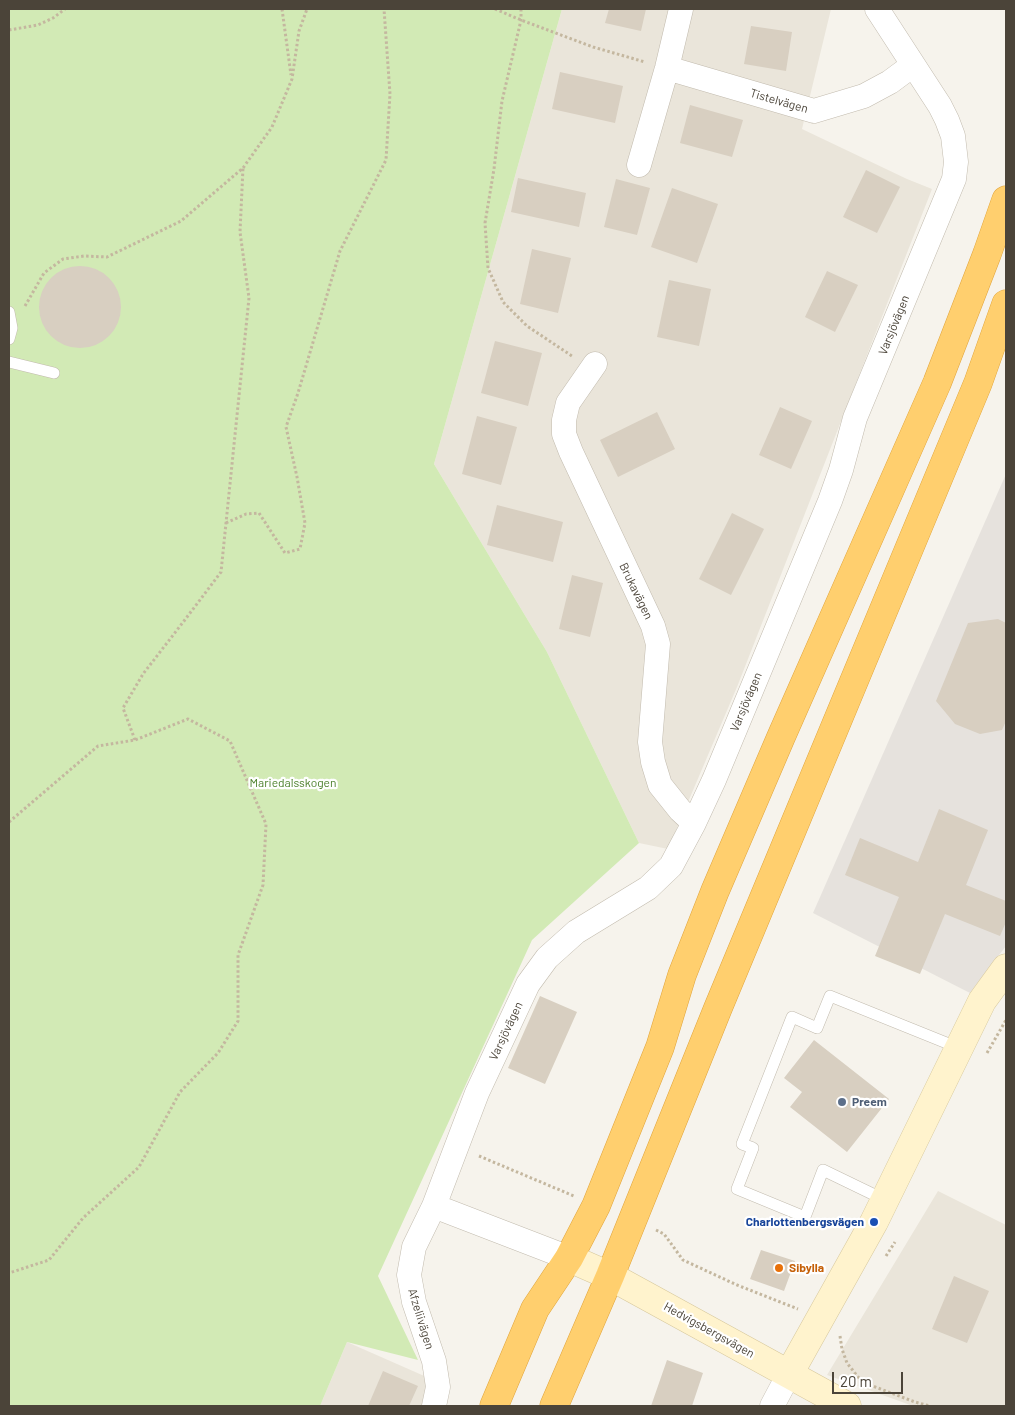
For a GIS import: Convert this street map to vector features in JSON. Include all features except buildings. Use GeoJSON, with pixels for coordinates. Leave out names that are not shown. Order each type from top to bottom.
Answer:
{"type":"FeatureCollection","features":[{"type":"Feature","properties":{"kind":"highway"},"geometry":{"type":"LineString","coordinates":[[494,1406],[535,1309],[569,1258],[596,1206],[660,1047],[682,975],[715,891],[937,384],[1006,200]]}},
{"type":"Feature","properties":{"kind":"highway"},"geometry":{"type":"LineString","coordinates":[[554,1406],[610,1276],[711,1026],[978,383],[1006,304]]}},
{"type":"Feature","properties":{"kind":"street"},"geometry":{"type":"LineString","coordinates":[[639,165],[667,68],[681,9]]}},
{"type":"Feature","properties":{"kind":"street","name":"Varsjövägen"},"geometry":{"type":"LineString","coordinates":[[434,1206],[477,1094],[528,984],[547,958],[576,932],[648,888],[671,866],[694,823],[714,780],[830,501],[841,470],[855,418],[954,179],[956,162],[953,136],[940,106],[877,9]]}},
{"type":"Feature","properties":{"kind":"street","name":"Tistelvägen"},"geometry":{"type":"LineString","coordinates":[[667,68],[814,111],[864,96],[890,82],[913,65]]}},
{"type":"Feature","properties":{"kind":"street","name":"Brukavägen"},"geometry":{"type":"LineString","coordinates":[[596,364],[568,403],[564,420],[564,434],[653,626],[658,644],[650,742],[653,762],[660,785],[680,810],[694,823]]}},
{"type":"Feature","properties":{"kind":"street"},"geometry":{"type":"LineString","coordinates":[[772,1406],[874,1222],[982,1001],[1006,968]]}},
{"type":"Feature","properties":{"kind":"street"},"geometry":{"type":"LineString","coordinates":[[434,1206],[569,1258]]}},
{"type":"Feature","properties":{"kind":"street","name":"Afzeliivägen"},"geometry":{"type":"LineString","coordinates":[[434,1206],[414,1247],[409,1275],[414,1302],[434,1360],[438,1387],[434,1406]]}},
{"type":"Feature","properties":{"kind":"street","name":"Hedvigsbergsvägen"},"geometry":{"type":"LineString","coordinates":[[569,1258],[610,1276],[848,1406]]}},
{"type":"Feature","properties":{"kind":"lane"},"geometry":{"type":"LineString","coordinates":[[9,312],[10,334]]}},
{"type":"Feature","properties":{"kind":"lane"},"geometry":{"type":"LineString","coordinates":[[9,362],[54,373]]}},
{"type":"Feature","properties":{"kind":"lane"},"geometry":{"type":"LineString","coordinates":[[885,1200],[823,1170],[805,1217],[737,1188],[753,1148],[742,1144],[792,1016],[817,1028],[830,996],[959,1048]]}},
{"type":"Feature","properties":{"kind":"path"},"geometry":{"type":"LineString","coordinates":[[9,30],[38,25],[53,18],[65,9]]}},
{"type":"Feature","properties":{"kind":"path"},"geometry":{"type":"LineString","coordinates":[[282,9],[292,79]]}},
{"type":"Feature","properties":{"kind":"path"},"geometry":{"type":"LineString","coordinates":[[10,334],[44,273],[63,260],[84,256],[107,257],[181,220],[243,168],[272,127],[292,79],[299,31],[307,9]]}},
{"type":"Feature","properties":{"kind":"path"},"geometry":{"type":"LineString","coordinates":[[226,523],[246,514],[259,513],[285,553],[300,549],[305,523],[286,427],[340,251],[386,160],[390,94],[384,9]]}},
{"type":"Feature","properties":{"kind":"path"},"geometry":{"type":"LineString","coordinates":[[495,9],[593,47],[667,68]]}},
{"type":"Feature","properties":{"kind":"path"},"geometry":{"type":"LineString","coordinates":[[521,9],[521,20],[502,101],[485,223],[488,268],[503,302],[527,326],[574,356],[578,388]]}},
{"type":"Feature","properties":{"kind":"path"},"geometry":{"type":"LineString","coordinates":[[135,740],[123,708],[143,674],[221,572],[249,298],[240,232],[243,168]]}},
{"type":"Feature","properties":{"kind":"path"},"geometry":{"type":"LineString","coordinates":[[9,822],[98,746],[135,740],[188,719],[230,742],[266,824],[263,885],[238,955],[238,1021],[218,1053],[180,1092],[139,1167],[83,1218],[49,1260],[9,1273]]}},
{"type":"Feature","properties":{"kind":"path"},"geometry":{"type":"LineString","coordinates":[[987,1054],[1006,1020]]}},
{"type":"Feature","properties":{"kind":"path"},"geometry":{"type":"LineString","coordinates":[[882,1260],[889,1254],[897,1238]]}},
{"type":"Feature","properties":{"kind":"path"},"geometry":{"type":"LineString","coordinates":[[840,1332],[842,1349],[847,1363],[862,1382],[914,1402],[930,1406]]}},
{"type":"Feature","properties":{"kind":"shaded area"},"geometry":{"type":"Polygon","coordinates":[[[562,9],[831,9],[802,129],[932,189],[737,687],[668,849],[639,843],[547,652],[434,464],[562,9]]]}},
{"type":"Feature","properties":{"kind":"shaded area"},"geometry":{"type":"Polygon","coordinates":[[[1006,474],[1006,946],[970,993],[813,913],[1006,474]]]}},
{"type":"Feature","properties":{"kind":"shaded area"},"geometry":{"type":"Polygon","coordinates":[[[938,1191],[1006,1225],[1006,1406],[913,1406],[827,1375],[938,1191]]]}},
{"type":"Feature","properties":{"kind":"shaded area"},"geometry":{"type":"Polygon","coordinates":[[[347,1342],[447,1386],[439,1406],[320,1406],[347,1342]]]}},
{"type":"Feature","properties":{"kind":"green space","name":"Mariedalsskogen"},"geometry":{"type":"Polygon","coordinates":[[[9,9],[562,9],[434,464],[547,652],[639,843],[532,940],[378,1276],[418,1360],[347,1342],[320,1406],[9,1406],[9,9]]]}},
{"type":"Feature","properties":{"kind":"place","name":"Preem"},"geometry":{"type":"Point","coordinates":[842,1102]}},
{"type":"Feature","properties":{"kind":"place","name":"Charlottenbergsvägen"},"geometry":{"type":"Point","coordinates":[874,1222]}},
{"type":"Feature","properties":{"kind":"place","name":"Sibylla"},"geometry":{"type":"Point","coordinates":[779,1268]}}]}
